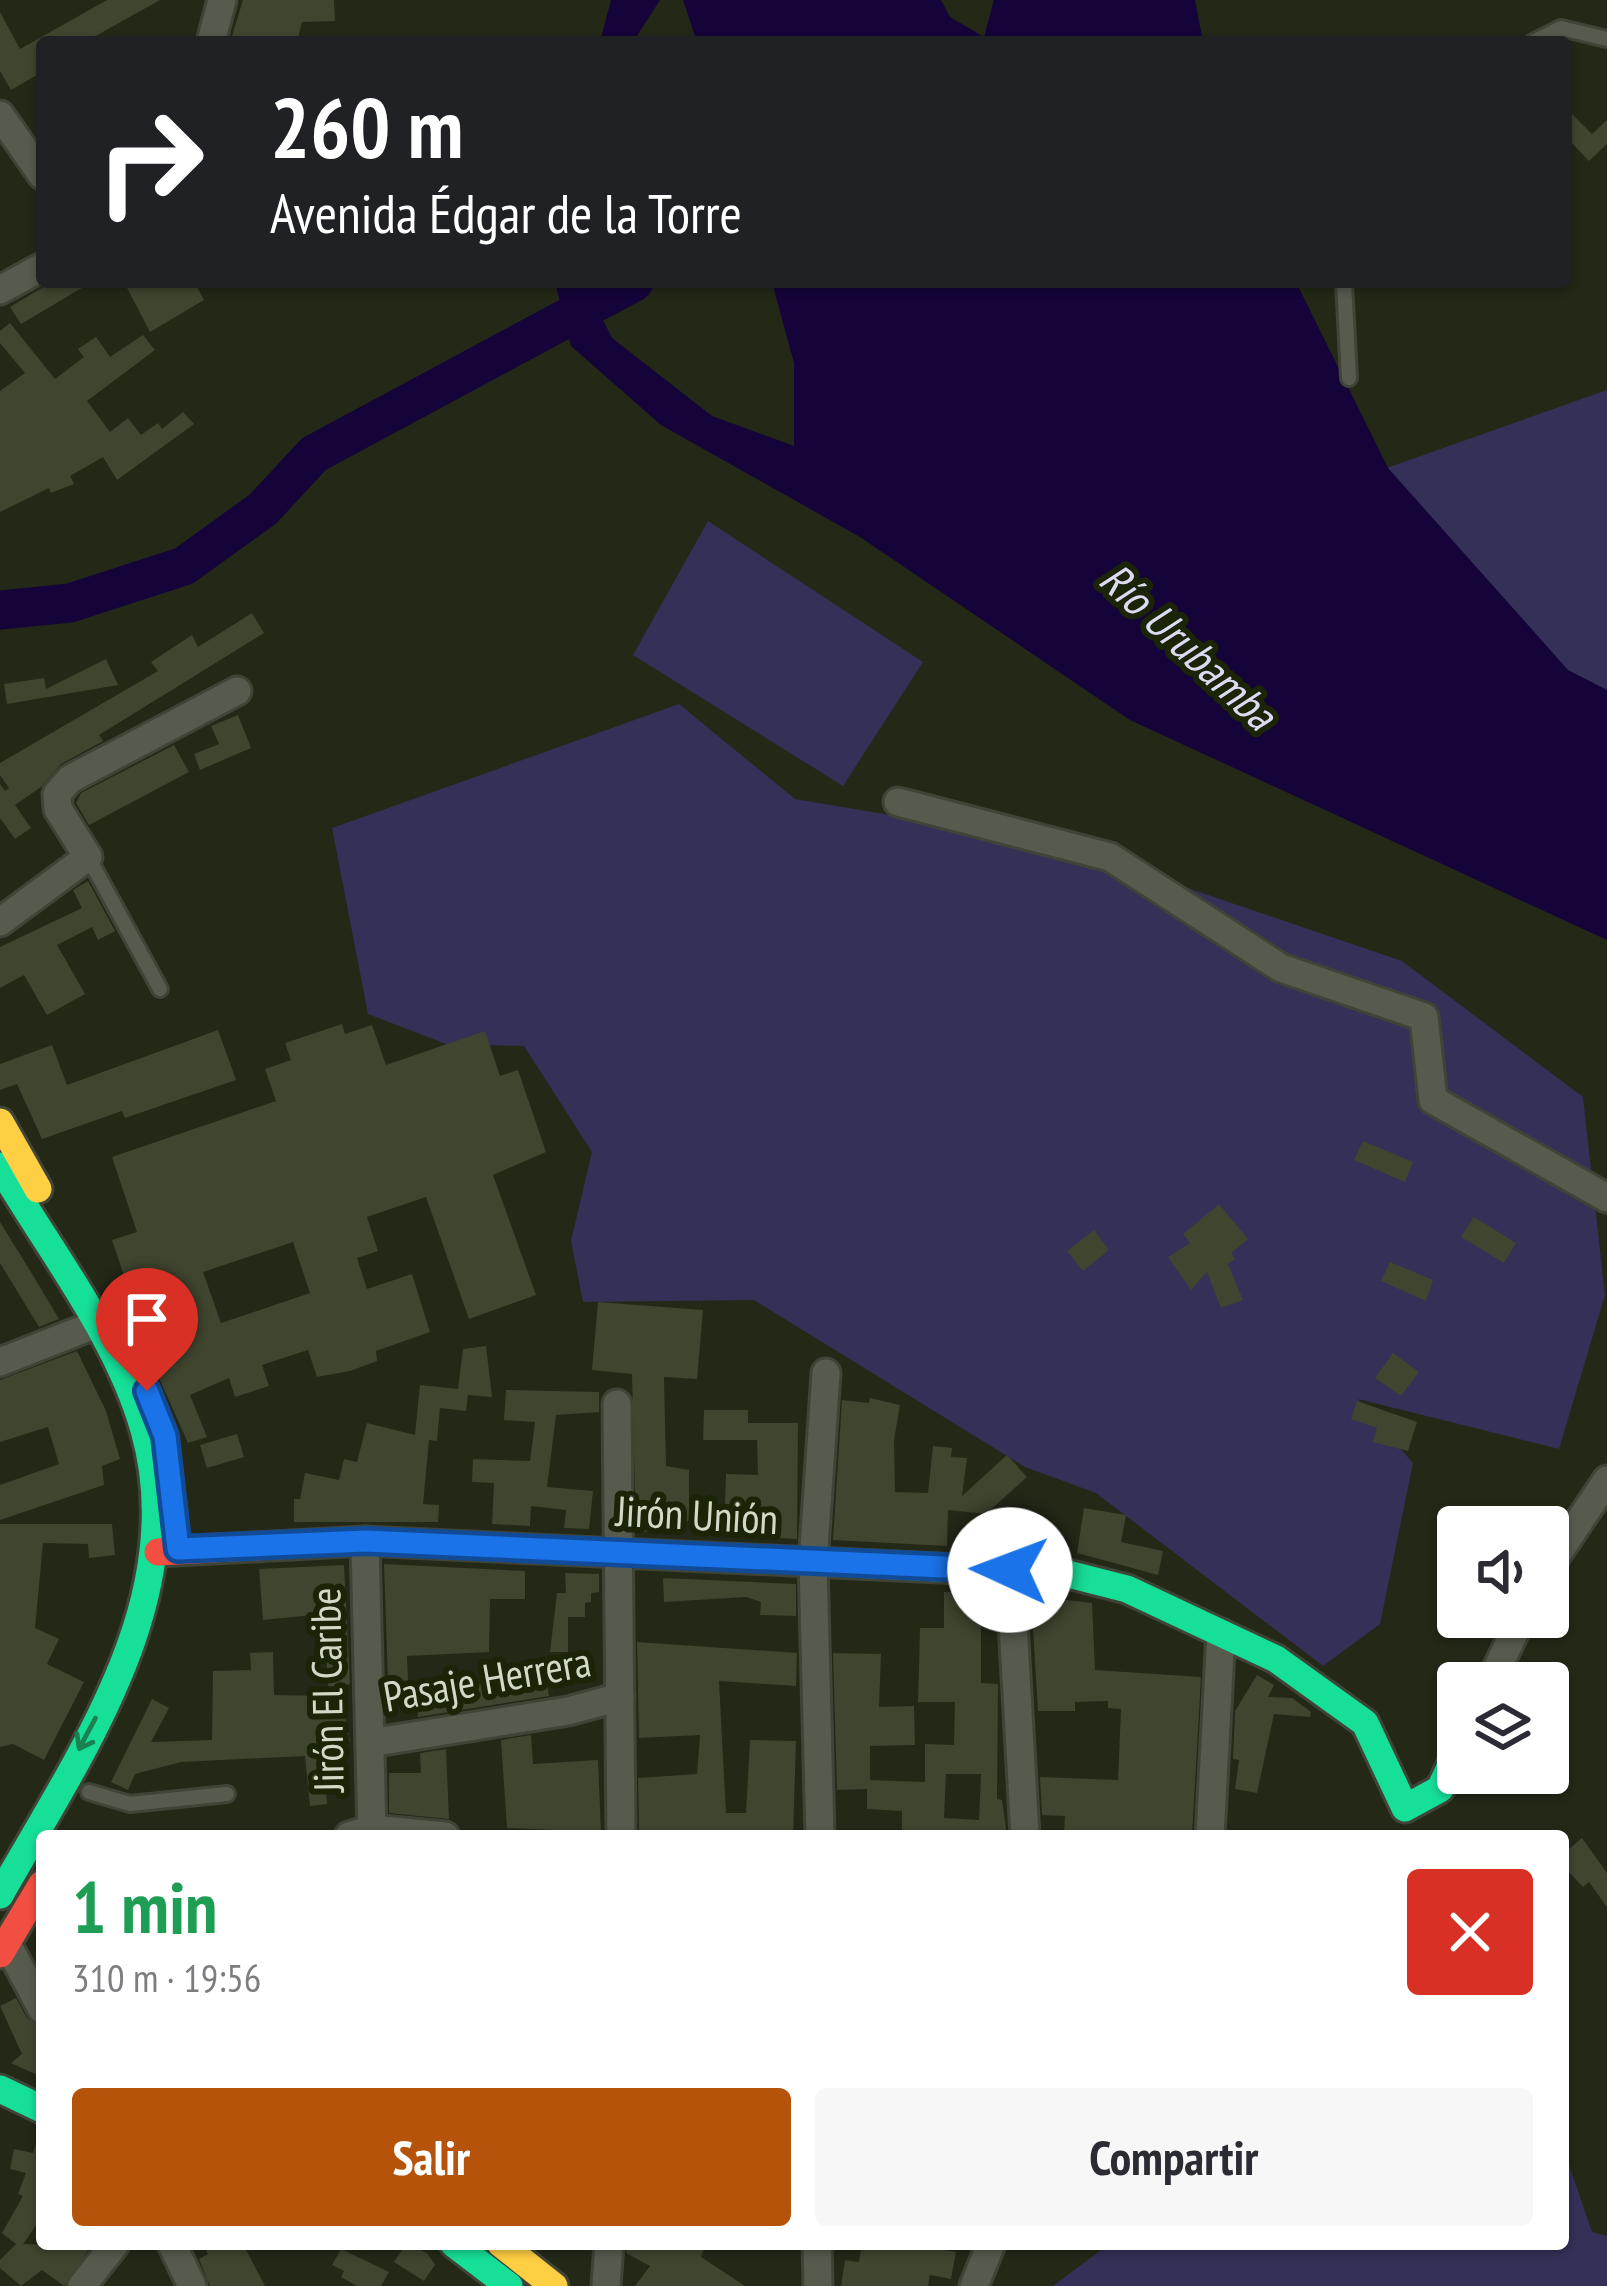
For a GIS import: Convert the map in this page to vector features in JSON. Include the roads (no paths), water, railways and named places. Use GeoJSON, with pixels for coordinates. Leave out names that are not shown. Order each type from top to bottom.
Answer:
{"type":"FeatureCollection","features":[{"type":"Feature","properties":{"kind":"main road"},"geometry":{"type":"LineString","coordinates":[[0,1122],[102,1323],[143,1425],[168,1551],[152,1648],[70,1830]]}},
{"type":"Feature","properties":{"kind":"main road"},"geometry":{"type":"LineString","coordinates":[[0,1166],[102,1323]]}},
{"type":"Feature","properties":{"kind":"main road","name":"Jirón Unión"},"geometry":{"type":"LineString","coordinates":[[168,1551],[365,1541],[1068,1574],[1127,1589],[1276,1659],[1365,1723],[1405,1808],[1437,1791]]}},
{"type":"Feature","properties":{"kind":"main road"},"geometry":{"type":"LineString","coordinates":[[0,1895],[126,1661],[168,1551]]}},
{"type":"Feature","properties":{"kind":"main road"},"geometry":{"type":"LineString","coordinates":[[3,1948],[36,1901]]}},
{"type":"Feature","properties":{"kind":"main road"},"geometry":{"type":"LineString","coordinates":[[0,2089],[36,2106]]}},
{"type":"Feature","properties":{"kind":"main road"},"geometry":{"type":"LineString","coordinates":[[0,2115],[36,2131]]}},
{"type":"Feature","properties":{"kind":"main road"},"geometry":{"type":"LineString","coordinates":[[462,2250],[508,2286]]}},
{"type":"Feature","properties":{"kind":"main road"},"geometry":{"type":"LineString","coordinates":[[509,2250],[554,2286]]}},
{"type":"Feature","properties":{"kind":"street"},"geometry":{"type":"LineString","coordinates":[[213,36],[222,0]]}},
{"type":"Feature","properties":{"kind":"street"},"geometry":{"type":"LineString","coordinates":[[0,115],[36,166]]}},
{"type":"Feature","properties":{"kind":"street"},"geometry":{"type":"LineString","coordinates":[[0,290],[36,270]]}},
{"type":"Feature","properties":{"kind":"street"},"geometry":{"type":"LineString","coordinates":[[0,922],[88,857],[58,808],[57,794],[70,779],[237,692]]}},
{"type":"Feature","properties":{"kind":"street"},"geometry":{"type":"LineString","coordinates":[[898,802],[1110,857],[1281,968],[1424,1017],[1433,1100],[1607,1198]]}},
{"type":"Feature","properties":{"kind":"street"},"geometry":{"type":"LineString","coordinates":[[0,1362],[102,1323]]}},
{"type":"Feature","properties":{"kind":"street"},"geometry":{"type":"LineString","coordinates":[[820,1830],[813,1563],[826,1373]]}},
{"type":"Feature","properties":{"kind":"street"},"geometry":{"type":"LineString","coordinates":[[617,1404],[621,1830]]}},
{"type":"Feature","properties":{"kind":"street"},"geometry":{"type":"LineString","coordinates":[[1569,1537],[1607,1480]]}},
{"type":"Feature","properties":{"kind":"street","name":"Jirón El Caribe"},"geometry":{"type":"LineString","coordinates":[[364,1830],[370,1743],[365,1541]]}},
{"type":"Feature","properties":{"kind":"street"},"geometry":{"type":"LineString","coordinates":[[1010,1570],[1025,1830]]}},
{"type":"Feature","properties":{"kind":"street"},"geometry":{"type":"LineString","coordinates":[[1210,1830],[1221,1633]]}},
{"type":"Feature","properties":{"kind":"street","name":"Pasaje Herrera"},"geometry":{"type":"LineString","coordinates":[[370,1743],[530,1719],[620,1697]]}},
{"type":"Feature","properties":{"kind":"street"},"geometry":{"type":"LineString","coordinates":[[3,1948],[36,1999]]}},
{"type":"Feature","properties":{"kind":"street"},"geometry":{"type":"LineString","coordinates":[[82,2286],[110,2250]]}},
{"type":"Feature","properties":{"kind":"street"},"geometry":{"type":"LineString","coordinates":[[175,2250],[192,2286]]}},
{"type":"Feature","properties":{"kind":"street"},"geometry":{"type":"LineString","coordinates":[[605,2286],[608,2250]]}},
{"type":"Feature","properties":{"kind":"street"},"geometry":{"type":"LineString","coordinates":[[817,2250],[818,2286]]}},
{"type":"Feature","properties":{"kind":"street"},"geometry":{"type":"LineString","coordinates":[[974,2286],[987,2250]]}},
{"type":"Feature","properties":{"kind":"lane"},"geometry":{"type":"LineString","coordinates":[[1545,36],[1561,28],[1607,39]]}},
{"type":"Feature","properties":{"kind":"lane"},"geometry":{"type":"LineString","coordinates":[[1344,288],[1349,378]]}},
{"type":"Feature","properties":{"kind":"lane"},"geometry":{"type":"LineString","coordinates":[[88,857],[160,989]]}},
{"type":"Feature","properties":{"kind":"lane"},"geometry":{"type":"LineString","coordinates":[[89,1792],[145,1804],[227,1794]]}},
{"type":"Feature","properties":{"kind":"water"},"geometry":{"type":"Polygon","coordinates":[[[611,0],[660,0],[637,36],[602,36],[611,0]]]}},
{"type":"Feature","properties":{"kind":"water"},"geometry":{"type":"Polygon","coordinates":[[[683,0],[941,0],[950,17],[982,36],[695,36],[683,0]]]}},
{"type":"Feature","properties":{"kind":"water"},"geometry":{"type":"Polygon","coordinates":[[[994,0],[1195,0],[1202,36],[984,36],[994,0]]]}},
{"type":"Feature","properties":{"kind":"water","name":"Río Urubamba"},"geometry":{"type":"Polygon","coordinates":[[[556,288],[587,288],[612,338],[712,416],[794,446],[794,363],[774,288],[1299,288],[1388,468],[1568,670],[1607,690],[1607,940],[1130,720],[860,537],[661,425],[571,346],[556,288]]]}},
{"type":"Feature","properties":{"kind":"waterway"},"geometry":{"type":"LineString","coordinates":[[0,610],[70,603],[184,566],[263,509],[314,454],[623,288]]}}]}
